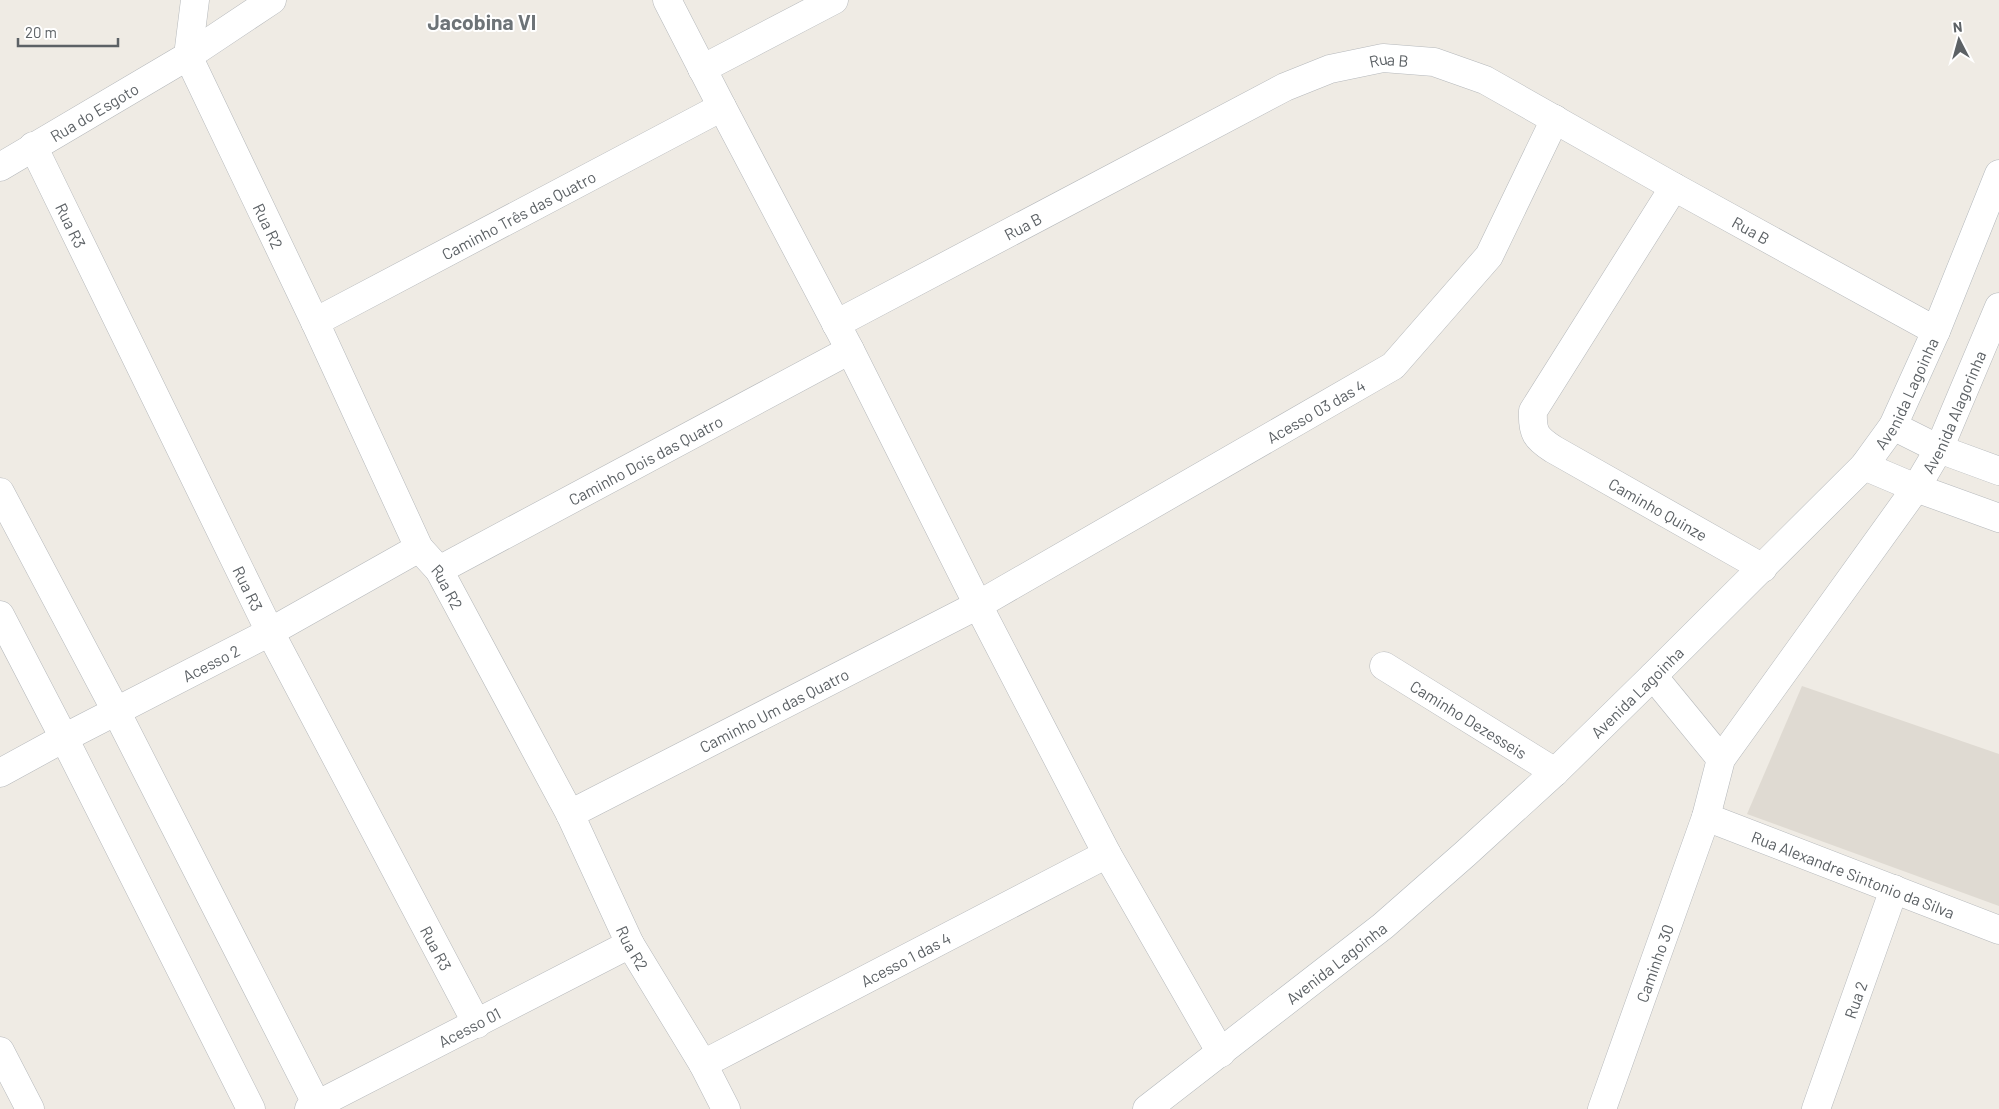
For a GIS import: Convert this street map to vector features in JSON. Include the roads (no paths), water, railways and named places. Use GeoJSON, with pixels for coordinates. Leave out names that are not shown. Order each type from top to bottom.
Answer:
{"type":"FeatureCollection","features":[{"type":"Feature","properties":{"kind":"street"},"geometry":{"type":"LineString","coordinates":[[188,56],[195,0]]}},
{"type":"Feature","properties":{"kind":"street","name":"Rua do Esgoto"},"geometry":{"type":"LineString","coordinates":[[0,167],[188,56],[272,0]]}},
{"type":"Feature","properties":{"kind":"street"},"geometry":{"type":"LineString","coordinates":[[668,0],[702,69],[850,350],[978,605],[1107,854],[1221,1053]]}},
{"type":"Feature","properties":{"kind":"street"},"geometry":{"type":"LineString","coordinates":[[702,69],[834,0]]}},
{"type":"Feature","properties":{"kind":"street","name":"Rua R2"},"geometry":{"type":"LineString","coordinates":[[188,56],[315,322],[418,548],[439,570],[570,814],[630,944],[703,1064],[726,1109]]}},
{"type":"Feature","properties":{"kind":"street","name":"Rua B"},"geometry":{"type":"LineString","coordinates":[[836,324],[1285,87],[1330,69],[1383,58],[1434,62],[1485,80],[1674,187],[1936,331]]}},
{"type":"Feature","properties":{"kind":"street","name":"Caminho Três das Quatro"},"geometry":{"type":"LineString","coordinates":[[315,322],[722,107]]}},
{"type":"Feature","properties":{"kind":"street","name":"Acesso 03 das 4"},"geometry":{"type":"LineString","coordinates":[[978,605],[1393,366],[1489,256],[1556,119]]}},
{"type":"Feature","properties":{"kind":"street","name":"Rua R3"},"geometry":{"type":"LineString","coordinates":[[33,146],[270,632],[477,1024]]}},
{"type":"Feature","properties":{"kind":"street","name":"Avenida Lagoinha"},"geometry":{"type":"LineString","coordinates":[[1147,1109],[1384,926],[1554,772],[1764,568],[1864,466],[1893,426],[1936,331],[1999,174]]}},
{"type":"Feature","properties":{"kind":"street","name":"Caminho Quinze"},"geometry":{"type":"LineString","coordinates":[[1674,187],[1533,411],[1534,432],[1540,440],[1553,449],[1764,568]]}},
{"type":"Feature","properties":{"kind":"street","name":"Avenida Alagorinha"},"geometry":{"type":"LineString","coordinates":[[1721,759],[1916,488],[1939,449],[1999,307]]}},
{"type":"Feature","properties":{"kind":"street","name":"Caminho Dois das Quatro"},"geometry":{"type":"LineString","coordinates":[[439,570],[850,350]]}},
{"type":"Feature","properties":{"kind":"street"},"geometry":{"type":"LineString","coordinates":[[1893,426],[1939,449],[1999,471]]}},
{"type":"Feature","properties":{"kind":"street"},"geometry":{"type":"LineString","coordinates":[[1864,466],[1916,488],[1999,518]]}},
{"type":"Feature","properties":{"kind":"street"},"geometry":{"type":"LineString","coordinates":[[0,492],[116,711],[315,1108]]}},
{"type":"Feature","properties":{"kind":"street","name":"Acesso 2"},"geometry":{"type":"LineString","coordinates":[[0,773],[270,632],[418,548]]}},
{"type":"Feature","properties":{"kind":"street","name":"Caminho Um das Quatro"},"geometry":{"type":"LineString","coordinates":[[570,814],[978,605]]}},
{"type":"Feature","properties":{"kind":"street"},"geometry":{"type":"LineString","coordinates":[[0,615],[251,1109]]}},
{"type":"Feature","properties":{"kind":"street","name":"Caminho Dezesseis"},"geometry":{"type":"LineString","coordinates":[[1384,666],[1554,772]]}},
{"type":"Feature","properties":{"kind":"street"},"geometry":{"type":"LineString","coordinates":[[1653,676],[1721,759]]}},
{"type":"Feature","properties":{"kind":"street","name":"Caminho 30"},"geometry":{"type":"LineString","coordinates":[[1602,1109],[1706,818],[1721,759]]}},
{"type":"Feature","properties":{"kind":"street","name":"Rua Alexandre Sintonio da Silva"},"geometry":{"type":"LineString","coordinates":[[1706,818],[1999,930]]}},
{"type":"Feature","properties":{"kind":"street","name":"Acesso 1 das 4"},"geometry":{"type":"LineString","coordinates":[[703,1064],[1107,854]]}},
{"type":"Feature","properties":{"kind":"street","name":"Rua 2"},"geometry":{"type":"LineString","coordinates":[[1816,1109],[1894,889]]}},
{"type":"Feature","properties":{"kind":"street","name":"Acesso 01"},"geometry":{"type":"LineString","coordinates":[[315,1108],[630,944]]}},
{"type":"Feature","properties":{"kind":"street"},"geometry":{"type":"LineString","coordinates":[[0,1051],[30,1109]]}},
{"type":"Feature","properties":{"kind":"district","name":"Jacobina VI"},"geometry":{"type":"Point","coordinates":[482,21]}}]}
